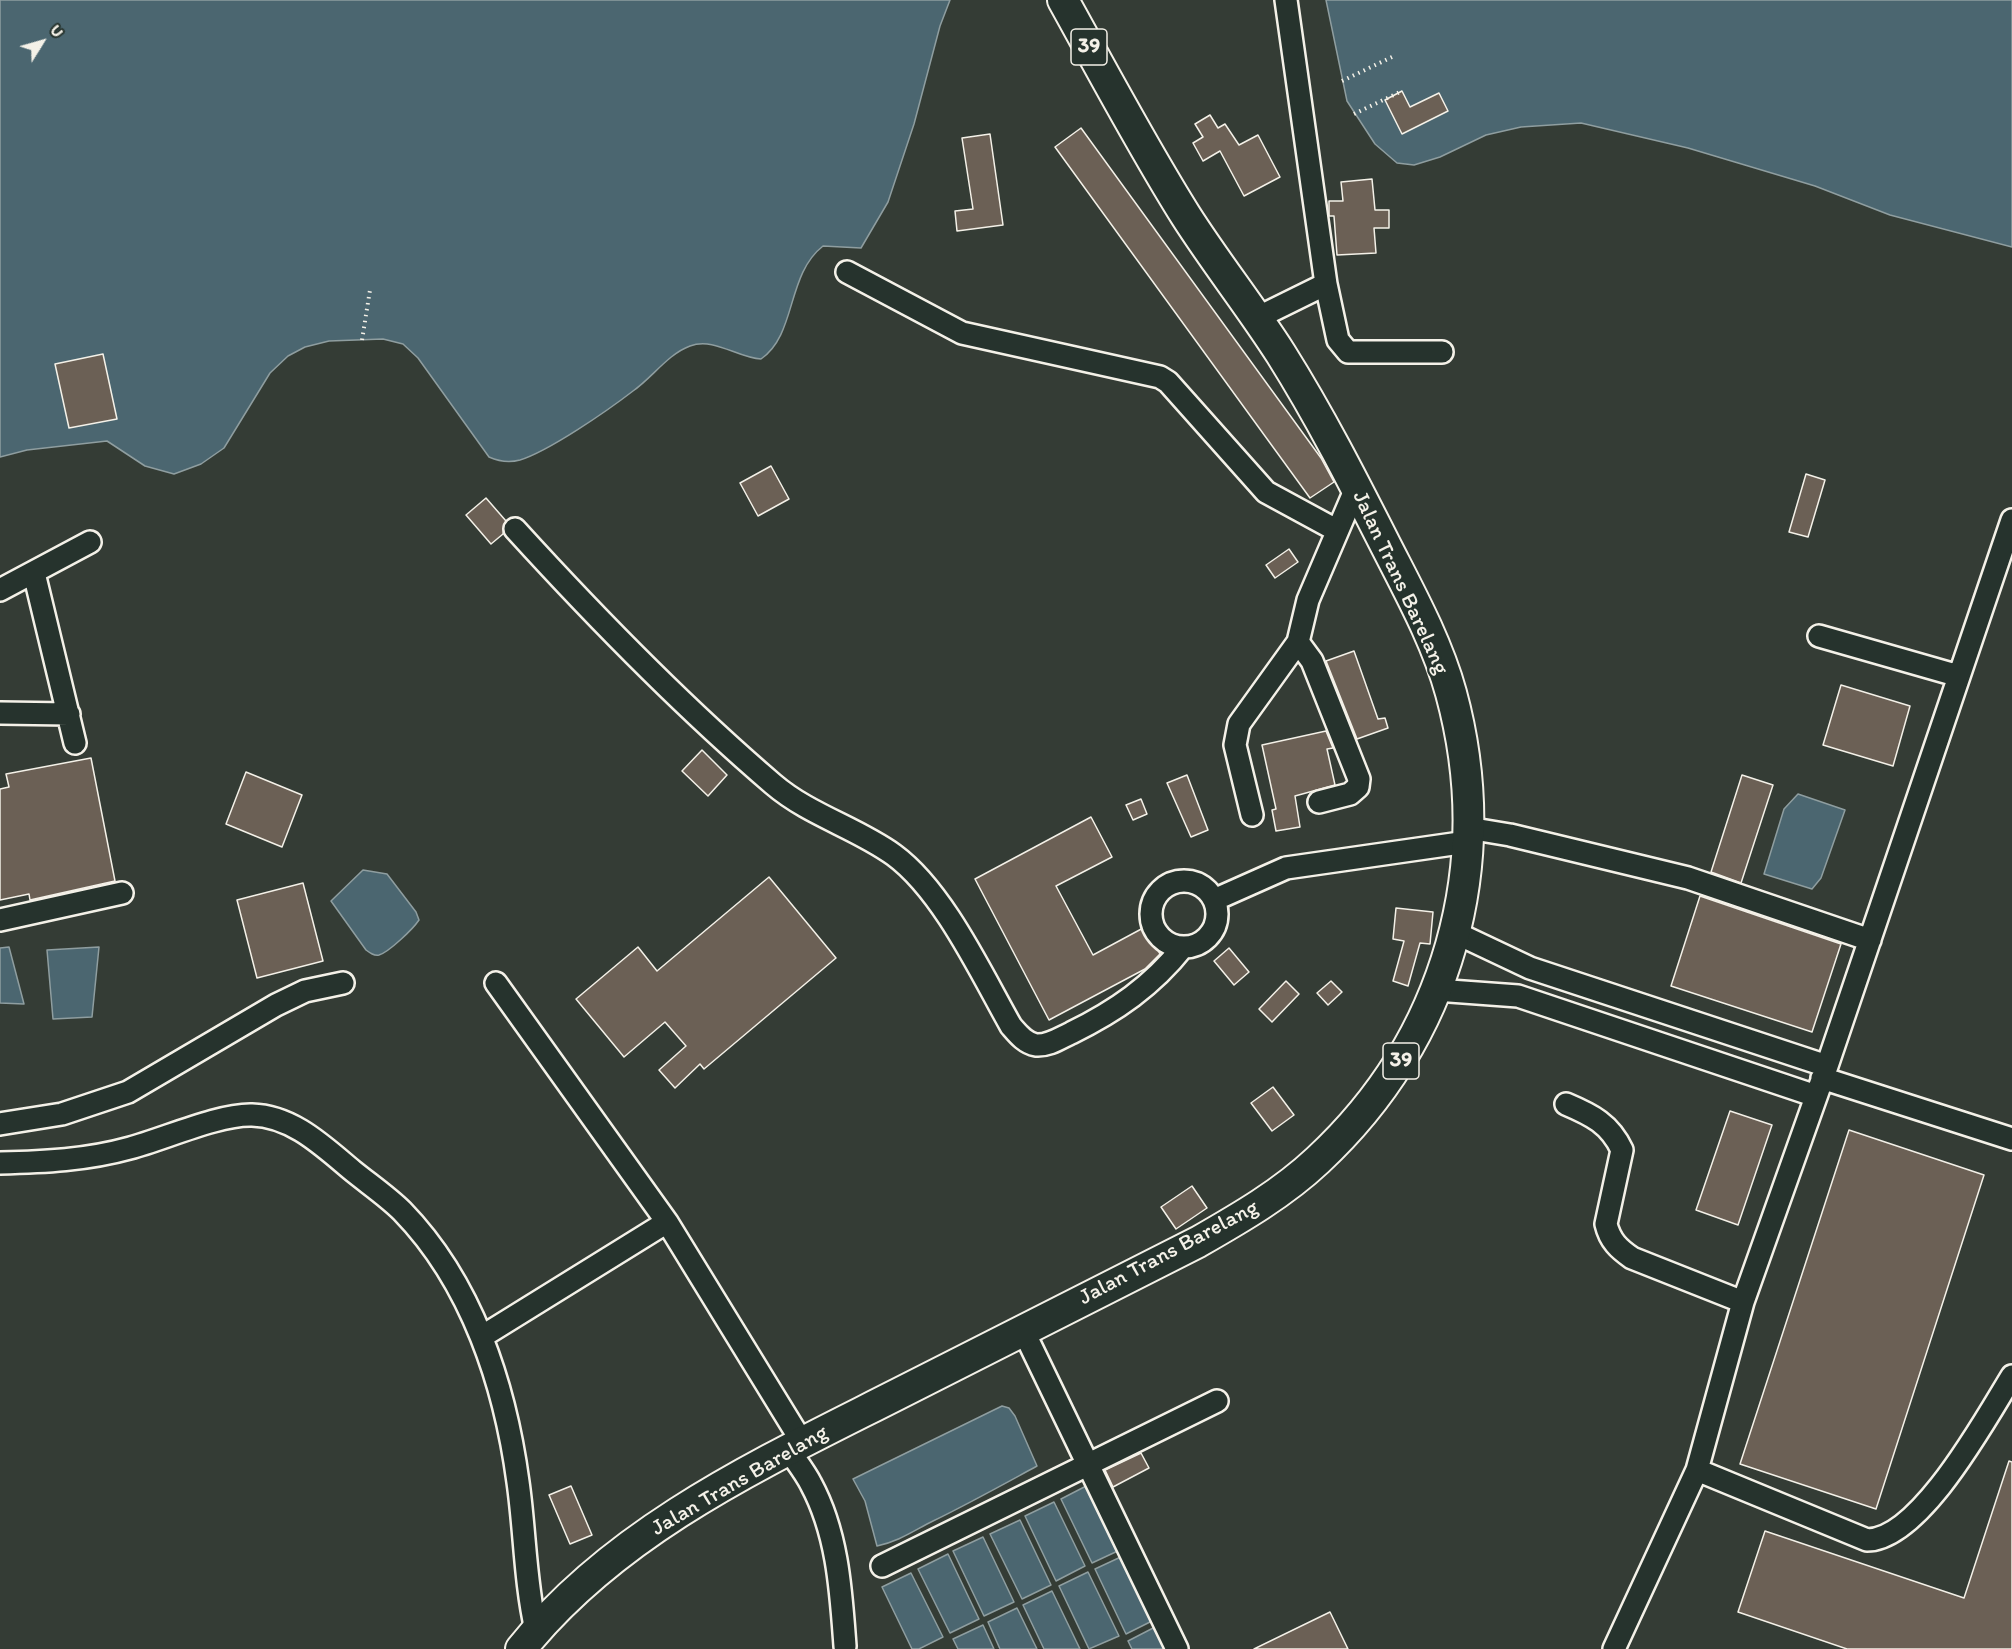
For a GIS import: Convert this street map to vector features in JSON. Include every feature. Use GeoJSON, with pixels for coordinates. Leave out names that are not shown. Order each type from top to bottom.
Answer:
{"type":"FeatureCollection","features":[{"type":"Feature","properties":{"kind":"highway","name":"Jalan Trans Barelang"},"geometry":{"type":"LineString","coordinates":[[529,1640],[585,1582],[639,1540],[702,1498],[795,1446],[1198,1242],[1257,1207],[1316,1162],[1362,1116],[1387,1084],[1414,1040],[1436,990],[1456,933],[1468,835],[1462,755],[1451,693],[1420,614],[1309,400],[1257,318],[1186,216],[1063,0]]}},
{"type":"Feature","properties":{"kind":"street"},"geometry":{"type":"LineString","coordinates":[[1286,0],[1326,284],[1336,334],[1341,345],[1348,351],[1442,352]]}},
{"type":"Feature","properties":{"kind":"street"},"geometry":{"type":"LineString","coordinates":[[847,272],[962,333],[1160,377],[1168,382],[1266,492],[1336,530]]}},
{"type":"Feature","properties":{"kind":"street"},"geometry":{"type":"LineString","coordinates":[[1257,318],[1326,284]]}},
{"type":"Feature","properties":{"kind":"street"},"geometry":{"type":"LineString","coordinates":[[1252,815],[1234,745],[1239,724],[1298,642],[1308,600],[1336,530],[1356,488]]}},
{"type":"Feature","properties":{"kind":"street"},"geometry":{"type":"LineString","coordinates":[[1614,1649],[1697,1470],[1743,1302],[1822,1080],[2012,520]]}},
{"type":"Feature","properties":{"kind":"street"},"geometry":{"type":"LineString","coordinates":[[515,529],[607,627],[762,774],[793,798],[892,853],[910,867],[934,894],[1011,1026],[1022,1039],[1034,1045],[1047,1044],[1109,1014],[1146,988],[1183,947]]}},
{"type":"Feature","properties":{"kind":"street"},"geometry":{"type":"LineString","coordinates":[[0,590],[90,542]]}},
{"type":"Feature","properties":{"kind":"street"},"geometry":{"type":"LineString","coordinates":[[34,573],[75,742]]}},
{"type":"Feature","properties":{"kind":"street"},"geometry":{"type":"LineString","coordinates":[[1819,636],[1959,676]]}},
{"type":"Feature","properties":{"kind":"street"},"geometry":{"type":"LineString","coordinates":[[1298,642],[1312,661],[1359,779],[1358,787],[1350,794],[1319,802]]}},
{"type":"Feature","properties":{"kind":"street"},"geometry":{"type":"LineString","coordinates":[[0,712],[69,714]]}},
{"type":"Feature","properties":{"kind":"street"},"geometry":{"type":"LineString","coordinates":[[1214,900],[1286,868],[1468,835],[1510,835],[1688,878],[1870,940]]}},
{"type":"Feature","properties":{"kind":"street"},"geometry":{"type":"LineString","coordinates":[[1188,881],[1208,891],[1214,900],[1216,922],[1212,933],[1194,946],[1183,947],[1172,945],[1155,930],[1152,920],[1154,900],[1168,885],[1188,881]]}},
{"type":"Feature","properties":{"kind":"street"},"geometry":{"type":"LineString","coordinates":[[0,920],[122,893]]}},
{"type":"Feature","properties":{"kind":"street"},"geometry":{"type":"LineString","coordinates":[[1456,933],[1530,968],[1822,1080]]}},
{"type":"Feature","properties":{"kind":"street"},"geometry":{"type":"LineString","coordinates":[[1518,996],[1530,968]]}},
{"type":"Feature","properties":{"kind":"street"},"geometry":{"type":"LineString","coordinates":[[0,1124],[62,1114],[128,1092],[276,1005],[305,991],[343,983]]}},
{"type":"Feature","properties":{"kind":"street"},"geometry":{"type":"LineString","coordinates":[[496,983],[667,1222],[795,1446],[831,1533],[840,1584],[844,1646]]}},
{"type":"Feature","properties":{"kind":"street"},"geometry":{"type":"LineString","coordinates":[[1436,990],[1518,996],[2010,1133]]}},
{"type":"Feature","properties":{"kind":"street"},"geometry":{"type":"LineString","coordinates":[[1566,1104],[1597,1118],[1608,1127],[1622,1150],[1606,1224],[1608,1234],[1617,1248],[1632,1258],[1743,1302]]}},
{"type":"Feature","properties":{"kind":"street"},"geometry":{"type":"LineString","coordinates":[[0,1163],[63,1162],[128,1149],[228,1118],[249,1114],[269,1116],[314,1138],[402,1212],[446,1268],[483,1336],[504,1405],[518,1481],[531,1606],[529,1640]]}},
{"type":"Feature","properties":{"kind":"street"},"geometry":{"type":"LineString","coordinates":[[483,1336],[667,1222]]}},
{"type":"Feature","properties":{"kind":"street"},"geometry":{"type":"LineString","coordinates":[[1023,1330],[1177,1649]]}},
{"type":"Feature","properties":{"kind":"street"},"geometry":{"type":"LineString","coordinates":[[1697,1470],[1867,1540],[1877,1540],[1905,1523],[1956,1468],[2012,1376]]}},
{"type":"Feature","properties":{"kind":"street"},"geometry":{"type":"LineString","coordinates":[[882,1566],[1216,1401]]}},
{"type":"Feature","properties":{"kind":"path"},"geometry":{"type":"LineString","coordinates":[[1342,81],[1392,57]]}},
{"type":"Feature","properties":{"kind":"path"},"geometry":{"type":"LineString","coordinates":[[1354,114],[1402,92]]}},
{"type":"Feature","properties":{"kind":"path"},"geometry":{"type":"LineString","coordinates":[[362,340],[370,290]]}},
{"type":"Feature","properties":{"kind":"water"},"geometry":{"type":"Polygon","coordinates":[[[0,0],[950,0],[940,26],[914,124],[888,202],[861,248],[823,246],[811,258],[803,272],[781,335],[761,359],[708,344],[690,346],[667,360],[640,386],[578,430],[532,455],[520,460],[508,461],[489,457],[418,358],[403,344],[383,339],[329,341],[305,347],[288,356],[270,373],[224,448],[201,464],[174,474],[145,466],[107,441],[27,450],[0,457],[0,0]]]}},
{"type":"Feature","properties":{"kind":"water"},"geometry":{"type":"Polygon","coordinates":[[[1326,0],[2012,0],[2012,247],[1890,215],[1815,186],[1688,148],[1581,123],[1521,127],[1486,135],[1440,157],[1414,165],[1397,163],[1375,144],[1347,101],[1326,0]]]}},
{"type":"Feature","properties":{"kind":"water"},"geometry":{"type":"Polygon","coordinates":[[[1798,794],[1845,810],[1821,878],[1812,889],[1764,874],[1784,809],[1798,794]]]}},
{"type":"Feature","properties":{"kind":"water"},"geometry":{"type":"Polygon","coordinates":[[[363,870],[387,874],[416,912],[419,920],[389,950],[379,955],[366,950],[331,901],[363,870]]]}},
{"type":"Feature","properties":{"kind":"water"},"geometry":{"type":"Polygon","coordinates":[[[9,947],[24,1004],[0,1003],[0,948],[9,947]]]}},
{"type":"Feature","properties":{"kind":"water"},"geometry":{"type":"Polygon","coordinates":[[[99,947],[92,1017],[53,1019],[47,950],[99,947]]]}},
{"type":"Feature","properties":{"kind":"water"},"geometry":{"type":"Polygon","coordinates":[[[1002,1406],[1009,1408],[1015,1416],[1037,1466],[906,1535],[877,1546],[865,1501],[853,1479],[1002,1406]]]}},
{"type":"Feature","properties":{"kind":"water"},"geometry":{"type":"Polygon","coordinates":[[[1090,1484],[1122,1549],[1092,1563],[1061,1499],[1090,1484]]]}},
{"type":"Feature","properties":{"kind":"water"},"geometry":{"type":"Polygon","coordinates":[[[1054,1502],[1085,1566],[1056,1581],[1025,1516],[1054,1502]]]}},
{"type":"Feature","properties":{"kind":"water"},"geometry":{"type":"Polygon","coordinates":[[[1020,1520],[1051,1585],[1022,1599],[990,1534],[1020,1520]]]}},
{"type":"Feature","properties":{"kind":"water"},"geometry":{"type":"Polygon","coordinates":[[[983,1537],[1014,1602],[984,1616],[953,1551],[983,1537]]]}},
{"type":"Feature","properties":{"kind":"water"},"geometry":{"type":"Polygon","coordinates":[[[948,1554],[979,1619],[950,1633],[918,1569],[948,1554]]]}},
{"type":"Feature","properties":{"kind":"water"},"geometry":{"type":"Polygon","coordinates":[[[1125,1555],[1156,1619],[1126,1634],[1095,1569],[1125,1555]]]}},
{"type":"Feature","properties":{"kind":"water"},"geometry":{"type":"Polygon","coordinates":[[[1088,1572],[1119,1636],[1089,1649],[1059,1586],[1088,1572]]]}},
{"type":"Feature","properties":{"kind":"water"},"geometry":{"type":"Polygon","coordinates":[[[911,1573],[943,1637],[919,1649],[912,1649],[882,1587],[911,1573]]]}},
{"type":"Feature","properties":{"kind":"water"},"geometry":{"type":"Polygon","coordinates":[[[1052,1591],[1080,1649],[1044,1649],[1023,1605],[1052,1591]]]}},
{"type":"Feature","properties":{"kind":"water"},"geometry":{"type":"Polygon","coordinates":[[[1017,1608],[1037,1649],[1000,1649],[988,1622],[1017,1608]]]}},
{"type":"Feature","properties":{"kind":"water"},"geometry":{"type":"Polygon","coordinates":[[[983,1625],[994,1649],[958,1649],[953,1639],[983,1625]]]}},
{"type":"Feature","properties":{"kind":"water"},"geometry":{"type":"Polygon","coordinates":[[[1157,1626],[1168,1649],[1132,1649],[1128,1641],[1157,1626]]]}},
{"type":"Feature","properties":{"kind":"building"},"geometry":{"type":"Polygon","coordinates":[[[1402,91],[1410,107],[1439,93],[1448,111],[1402,134],[1385,100],[1402,91]]]}},
{"type":"Feature","properties":{"kind":"building"},"geometry":{"type":"Polygon","coordinates":[[[1210,115],[1218,128],[1225,124],[1239,145],[1258,135],[1280,177],[1244,196],[1220,151],[1203,161],[1193,143],[1203,137],[1195,124],[1210,115]]]}},
{"type":"Feature","properties":{"kind":"building"},"geometry":{"type":"Polygon","coordinates":[[[1081,128],[1321,458],[1334,482],[1310,498],[1055,147],[1081,128]]]}},
{"type":"Feature","properties":{"kind":"building"},"geometry":{"type":"Polygon","coordinates":[[[990,134],[1003,225],[957,231],[955,211],[973,209],[962,138],[990,134]]]}},
{"type":"Feature","properties":{"kind":"building"},"geometry":{"type":"Polygon","coordinates":[[[1372,179],[1375,210],[1389,210],[1389,228],[1374,228],[1376,253],[1337,255],[1334,216],[1329,216],[1329,201],[1343,201],[1341,182],[1372,179]]]}},
{"type":"Feature","properties":{"kind":"building"},"geometry":{"type":"Polygon","coordinates":[[[103,354],[117,419],[69,428],[55,364],[103,354]]]}},
{"type":"Feature","properties":{"kind":"building"},"geometry":{"type":"Polygon","coordinates":[[[771,466],[789,499],[758,516],[740,483],[771,466]]]}},
{"type":"Feature","properties":{"kind":"building"},"geometry":{"type":"Polygon","coordinates":[[[1806,474],[1825,480],[1808,537],[1789,532],[1806,474]]]}},
{"type":"Feature","properties":{"kind":"building"},"geometry":{"type":"Polygon","coordinates":[[[486,498],[506,521],[503,534],[491,544],[466,515],[486,498]]]}},
{"type":"Feature","properties":{"kind":"building"},"geometry":{"type":"Polygon","coordinates":[[[1289,549],[1298,562],[1275,578],[1266,565],[1289,549]]]}},
{"type":"Feature","properties":{"kind":"building"},"geometry":{"type":"Polygon","coordinates":[[[1354,651],[1378,719],[1385,718],[1388,728],[1357,739],[1326,661],[1354,651]]]}},
{"type":"Feature","properties":{"kind":"building"},"geometry":{"type":"Polygon","coordinates":[[[1841,685],[1910,706],[1893,766],[1823,745],[1841,685]]]}},
{"type":"Feature","properties":{"kind":"building"},"geometry":{"type":"Polygon","coordinates":[[[1326,731],[1333,748],[1327,749],[1335,785],[1295,796],[1300,827],[1276,831],[1272,810],[1276,809],[1262,745],[1326,731]]]}},
{"type":"Feature","properties":{"kind":"building"},"geometry":{"type":"Polygon","coordinates":[[[702,750],[727,775],[708,796],[682,771],[702,750]]]}},
{"type":"Feature","properties":{"kind":"building"},"geometry":{"type":"Polygon","coordinates":[[[91,758],[115,881],[30,900],[29,894],[0,900],[0,789],[9,787],[6,774],[91,758]]]}},
{"type":"Feature","properties":{"kind":"building"},"geometry":{"type":"Polygon","coordinates":[[[246,772],[302,795],[282,847],[226,824],[246,772]]]}},
{"type":"Feature","properties":{"kind":"building"},"geometry":{"type":"Polygon","coordinates":[[[1187,775],[1208,830],[1191,837],[1167,783],[1187,775]]]}},
{"type":"Feature","properties":{"kind":"building"},"geometry":{"type":"Polygon","coordinates":[[[1742,775],[1773,785],[1741,883],[1711,872],[1742,775]]]}},
{"type":"Feature","properties":{"kind":"building"},"geometry":{"type":"Polygon","coordinates":[[[1141,799],[1147,814],[1133,820],[1126,805],[1141,799]]]}},
{"type":"Feature","properties":{"kind":"building"},"geometry":{"type":"Polygon","coordinates":[[[1091,817],[1112,857],[1056,886],[1093,955],[1145,927],[1160,954],[1145,969],[1049,1020],[975,879],[1091,817]]]}},
{"type":"Feature","properties":{"kind":"building"},"geometry":{"type":"Polygon","coordinates":[[[769,877],[836,958],[704,1069],[700,1064],[675,1088],[659,1070],[686,1046],[665,1022],[624,1057],[576,999],[638,947],[657,971],[769,877]]]}},
{"type":"Feature","properties":{"kind":"building"},"geometry":{"type":"Polygon","coordinates":[[[303,883],[323,961],[257,978],[237,900],[303,883]]]}},
{"type":"Feature","properties":{"kind":"building"},"geometry":{"type":"Polygon","coordinates":[[[1700,896],[1841,944],[1812,1032],[1671,986],[1700,896]]]}},
{"type":"Feature","properties":{"kind":"building"},"geometry":{"type":"Polygon","coordinates":[[[1396,908],[1433,912],[1430,944],[1420,943],[1408,986],[1393,981],[1404,941],[1393,939],[1396,908]]]}},
{"type":"Feature","properties":{"kind":"building"},"geometry":{"type":"Polygon","coordinates":[[[1229,948],[1249,972],[1234,985],[1214,961],[1229,948]]]}},
{"type":"Feature","properties":{"kind":"building"},"geometry":{"type":"Polygon","coordinates":[[[1286,981],[1299,994],[1272,1022],[1259,1009],[1286,981]]]}},
{"type":"Feature","properties":{"kind":"building"},"geometry":{"type":"Polygon","coordinates":[[[1331,981],[1342,992],[1328,1005],[1317,993],[1331,981]]]}},
{"type":"Feature","properties":{"kind":"building"},"geometry":{"type":"Polygon","coordinates":[[[1273,1087],[1294,1115],[1272,1131],[1251,1103],[1273,1087]]]}},
{"type":"Feature","properties":{"kind":"building"},"geometry":{"type":"Polygon","coordinates":[[[1730,1111],[1772,1125],[1738,1225],[1696,1210],[1730,1111]]]}},
{"type":"Feature","properties":{"kind":"building"},"geometry":{"type":"Polygon","coordinates":[[[1849,1130],[1984,1175],[1876,1509],[1740,1464],[1849,1130]]]}},
{"type":"Feature","properties":{"kind":"building"},"geometry":{"type":"Polygon","coordinates":[[[1192,1186],[1207,1208],[1176,1229],[1161,1207],[1192,1186]]]}},
{"type":"Feature","properties":{"kind":"building"},"geometry":{"type":"Polygon","coordinates":[[[1141,1453],[1149,1468],[1113,1487],[1105,1470],[1141,1453]]]}},
{"type":"Feature","properties":{"kind":"building"},"geometry":{"type":"Polygon","coordinates":[[[2009,1461],[2012,1462],[2012,1649],[1847,1649],[1738,1612],[1765,1531],[1964,1598],[2009,1461]]]}},
{"type":"Feature","properties":{"kind":"building"},"geometry":{"type":"Polygon","coordinates":[[[571,1486],[592,1535],[570,1544],[549,1495],[571,1486]]]}},
{"type":"Feature","properties":{"kind":"building"},"geometry":{"type":"Polygon","coordinates":[[[1330,1612],[1348,1649],[1254,1649],[1330,1612]]]}}]}
